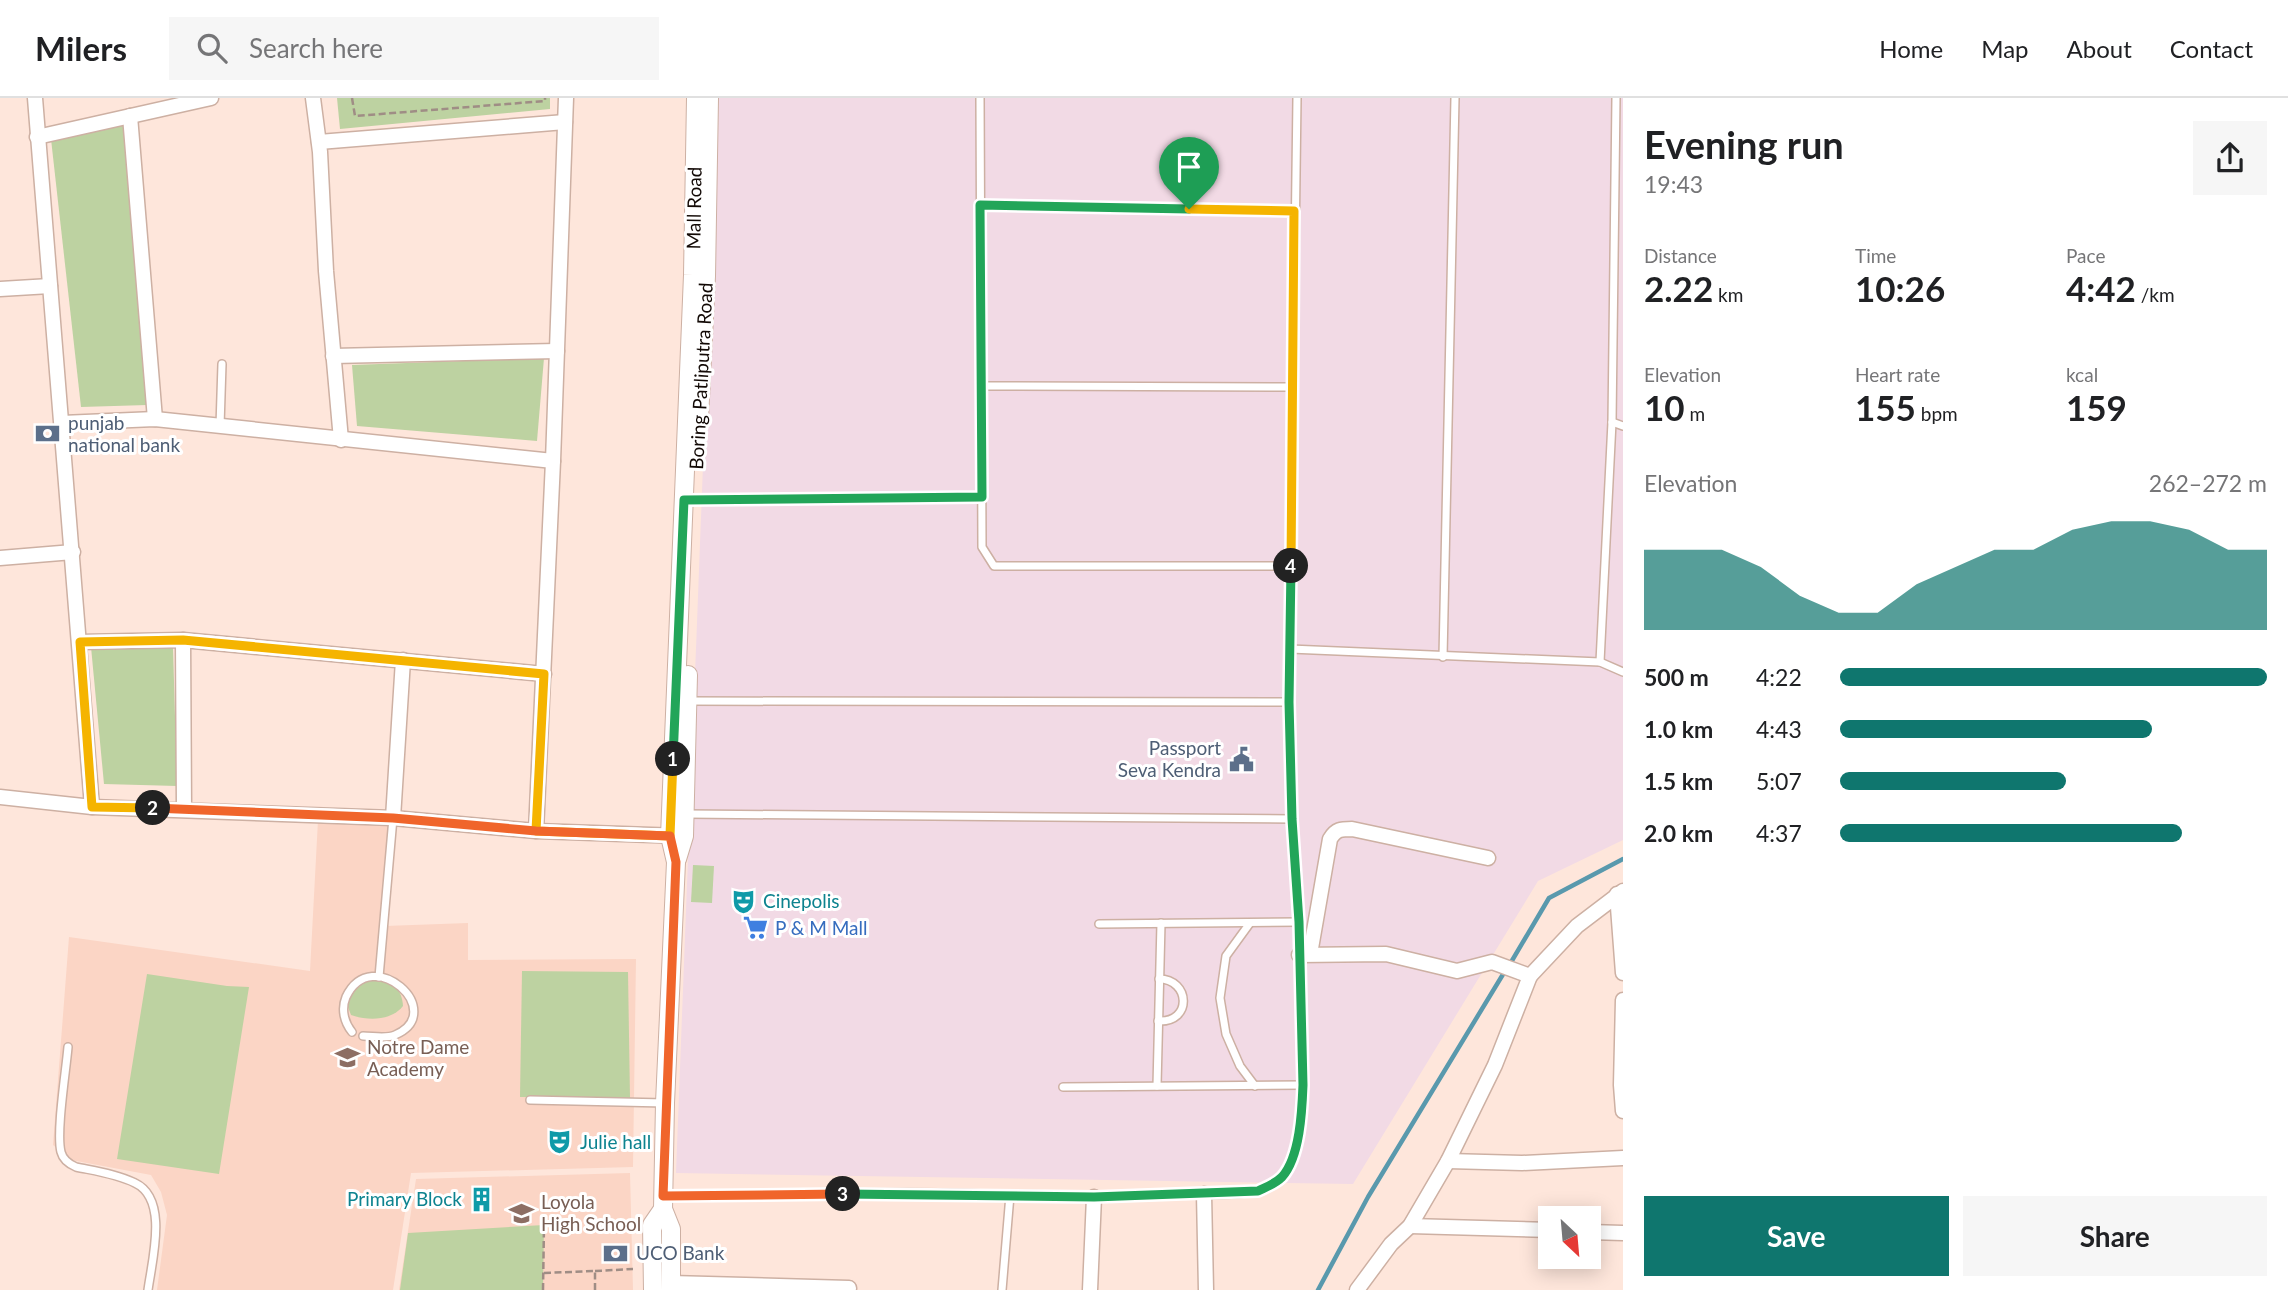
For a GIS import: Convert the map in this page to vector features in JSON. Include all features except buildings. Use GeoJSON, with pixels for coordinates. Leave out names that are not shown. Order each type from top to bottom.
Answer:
{"type":"FeatureCollection","features":[{"type":"Feature","properties":{"kind":"street"},"geometry":{"type":"LineString","coordinates":[[35,98],[92,807]]}},
{"type":"Feature","properties":{"kind":"street"},"geometry":{"type":"LineString","coordinates":[[37,137],[211,98]]}},
{"type":"Feature","properties":{"kind":"street"},"geometry":{"type":"LineString","coordinates":[[313,98],[319,142],[341,440]]}},
{"type":"Feature","properties":{"kind":"street"},"geometry":{"type":"LineString","coordinates":[[536,831],[566,98]]}},
{"type":"Feature","properties":{"kind":"street","name":"Mall Road"},"geometry":{"type":"LineString","coordinates":[[663,1202],[685,595],[700,276],[702,100]]}},
{"type":"Feature","properties":{"kind":"street"},"geometry":{"type":"LineString","coordinates":[[130,116],[155,419]]}},
{"type":"Feature","properties":{"kind":"street"},"geometry":{"type":"LineString","coordinates":[[319,142],[565,122]]}},
{"type":"Feature","properties":{"kind":"street"},"geometry":{"type":"LineString","coordinates":[[0,289],[50,286]]}},
{"type":"Feature","properties":{"kind":"street"},"geometry":{"type":"LineString","coordinates":[[333,356],[557,351]]}},
{"type":"Feature","properties":{"kind":"street"},"geometry":{"type":"LineString","coordinates":[[62,423],[155,419],[553,461]]}},
{"type":"Feature","properties":{"kind":"street"},"geometry":{"type":"LineString","coordinates":[[0,558],[73,552]]}},
{"type":"Feature","properties":{"kind":"street"},"geometry":{"type":"LineString","coordinates":[[80,642],[183,640],[544,674]]}},
{"type":"Feature","properties":{"kind":"street"},"geometry":{"type":"LineString","coordinates":[[183,640],[184,809]]}},
{"type":"Feature","properties":{"kind":"street"},"geometry":{"type":"LineString","coordinates":[[393,818],[403,660]]}},
{"type":"Feature","properties":{"kind":"street"},"geometry":{"type":"LineString","coordinates":[[0,797],[92,807],[393,818],[536,831],[677,836]]}},
{"type":"Feature","properties":{"kind":"street"},"geometry":{"type":"LineString","coordinates":[[1488,858],[1352,830],[1341,829],[1335,832],[1330,839],[1305,955],[1386,954],[1457,971],[1482,962],[1499,962],[1525,974]]}},
{"type":"Feature","properties":{"kind":"street"},"geometry":{"type":"LineString","coordinates":[[1620,892],[1623,973]]}},
{"type":"Feature","properties":{"kind":"street"},"geometry":{"type":"LineString","coordinates":[[1357,1290],[1391,1244],[1410,1226],[1448,1161],[1495,1065],[1525,974],[1577,926],[1620,892]]}},
{"type":"Feature","properties":{"kind":"street"},"geometry":{"type":"LineString","coordinates":[[1623,1000],[1623,1111]]}},
{"type":"Feature","properties":{"kind":"street"},"geometry":{"type":"LineString","coordinates":[[1448,1161],[1522,1163],[1623,1158]]}},
{"type":"Feature","properties":{"kind":"street"},"geometry":{"type":"LineString","coordinates":[[1204,1194],[1206,1290]]}},
{"type":"Feature","properties":{"kind":"street"},"geometry":{"type":"LineString","coordinates":[[1090,1290],[1094,1197]]}},
{"type":"Feature","properties":{"kind":"street"},"geometry":{"type":"LineString","coordinates":[[663,1202],[671,1229],[671,1286],[849,1288]]}},
{"type":"Feature","properties":{"kind":"street"},"geometry":{"type":"LineString","coordinates":[[653,1290],[652,1225],[663,1202]]}},
{"type":"Feature","properties":{"kind":"street"},"geometry":{"type":"LineString","coordinates":[[1410,1226],[1538,1230]]}},
{"type":"Feature","properties":{"kind":"street"},"geometry":{"type":"LineString","coordinates":[[1601,1232],[1623,1233]]}},
{"type":"Feature","properties":{"kind":"lane"},"geometry":{"type":"LineString","coordinates":[[980,98],[982,547],[994,566],[1291,566]]}},
{"type":"Feature","properties":{"kind":"lane"},"geometry":{"type":"LineString","coordinates":[[663,1202],[1010,1195],[1094,1197],[1258,1191],[1281,1178],[1289,1167],[1302,1111],[1305,955],[1299,922],[1292,819],[1289,702],[1297,98]]}},
{"type":"Feature","properties":{"kind":"lane"},"geometry":{"type":"LineString","coordinates":[[1443,657],[1455,98]]}},
{"type":"Feature","properties":{"kind":"lane"},"geometry":{"type":"LineString","coordinates":[[1600,662],[1612,422],[1616,98]]}},
{"type":"Feature","properties":{"kind":"lane"},"geometry":{"type":"LineString","coordinates":[[980,205],[1294,211]]}},
{"type":"Feature","properties":{"kind":"lane"},"geometry":{"type":"LineString","coordinates":[[220,427],[222,364]]}},
{"type":"Feature","properties":{"kind":"lane"},"geometry":{"type":"LineString","coordinates":[[981,386],[1293,387]]}},
{"type":"Feature","properties":{"kind":"lane"},"geometry":{"type":"LineString","coordinates":[[1612,422],[1623,426]]}},
{"type":"Feature","properties":{"kind":"lane"},"geometry":{"type":"LineString","coordinates":[[689,501],[982,497]]}},
{"type":"Feature","properties":{"kind":"lane"},"geometry":{"type":"LineString","coordinates":[[1290,649],[1600,662],[1623,672]]}},
{"type":"Feature","properties":{"kind":"lane"},"geometry":{"type":"LineString","coordinates":[[681,701],[1289,702]]}},
{"type":"Feature","properties":{"kind":"lane"},"geometry":{"type":"LineString","coordinates":[[678,814],[1292,819]]}},
{"type":"Feature","properties":{"kind":"lane"},"geometry":{"type":"LineString","coordinates":[[379,976],[393,818]]}},
{"type":"Feature","properties":{"kind":"lane"},"geometry":{"type":"LineString","coordinates":[[1099,924],[1299,922]]}},
{"type":"Feature","properties":{"kind":"lane"},"geometry":{"type":"LineString","coordinates":[[1157,1086],[1161,923]]}},
{"type":"Feature","properties":{"kind":"lane"},"geometry":{"type":"LineString","coordinates":[[1250,923],[1226,956],[1220,998],[1226,1034],[1240,1066],[1255,1086]]}},
{"type":"Feature","properties":{"kind":"lane"},"geometry":{"type":"LineString","coordinates":[[352,1032],[346,1025],[343,1006],[346,995],[363,980],[379,976],[390,979],[407,992],[412,1008],[411,1021],[404,1030],[393,1036],[363,1036]]}},
{"type":"Feature","properties":{"kind":"lane"},"geometry":{"type":"LineString","coordinates":[[1158,1021],[1170,1022],[1178,1018],[1182,998],[1179,985],[1173,980],[1159,979]]}},
{"type":"Feature","properties":{"kind":"lane"},"geometry":{"type":"LineString","coordinates":[[68,1047],[60,1137],[61,1155],[69,1164],[134,1182],[149,1194],[155,1210],[156,1230],[148,1290]]}},
{"type":"Feature","properties":{"kind":"lane"},"geometry":{"type":"LineString","coordinates":[[1063,1087],[1303,1085]]}},
{"type":"Feature","properties":{"kind":"lane"},"geometry":{"type":"LineString","coordinates":[[530,1100],[665,1103]]}},
{"type":"Feature","properties":{"kind":"lane"},"geometry":{"type":"LineString","coordinates":[[1002,1290],[1010,1195]]}},
{"type":"Feature","properties":{"kind":"path"},"geometry":{"type":"LineString","coordinates":[[352,98],[355,116],[545,101],[545,98]]}},
{"type":"Feature","properties":{"kind":"path"},"geometry":{"type":"LineString","coordinates":[[543,1290],[544,1225]]}},
{"type":"Feature","properties":{"kind":"path"},"geometry":{"type":"LineString","coordinates":[[544,1273],[633,1269]]}},
{"type":"Feature","properties":{"kind":"path"},"geometry":{"type":"LineString","coordinates":[[595,1271],[595,1290]]}},
{"type":"Feature","properties":{"kind":"shaded area"},"geometry":{"type":"Polygon","coordinates":[[[717,98],[1623,98],[1623,840],[1538,881],[1353,1184],[676,1173],[717,98]]]}},
{"type":"Feature","properties":{"kind":"shaded area","name":"Notre Dame Academy"},"geometry":{"type":"Polygon","coordinates":[[[318,820],[392,825],[385,926],[468,923],[468,960],[636,959],[633,1167],[411,1173],[393,1290],[157,1290],[167,1215],[161,1192],[151,1175],[71,1160],[53,1145],[69,937],[310,971],[318,820]]]}},
{"type":"Feature","properties":{"kind":"shaded area","name":"Loyola High School"},"geometry":{"type":"Polygon","coordinates":[[[630,1173],[633,1290],[399,1290],[416,1179],[630,1173]]]}},
{"type":"Feature","properties":{"kind":"green space"},"geometry":{"type":"Polygon","coordinates":[[[337,98],[550,98],[550,109],[340,129],[337,98]]]}},
{"type":"Feature","properties":{"kind":"green space"},"geometry":{"type":"Polygon","coordinates":[[[126,122],[147,405],[81,407],[51,139],[126,122]]]}},
{"type":"Feature","properties":{"kind":"green space"},"geometry":{"type":"Polygon","coordinates":[[[544,358],[537,441],[357,426],[352,365],[544,358]]]}},
{"type":"Feature","properties":{"kind":"green space"},"geometry":{"type":"Polygon","coordinates":[[[91,647],[173,647],[177,786],[104,784],[91,647]]]}},
{"type":"Feature","properties":{"kind":"green space"},"geometry":{"type":"Polygon","coordinates":[[[693,865],[714,866],[712,903],[691,902],[693,865]]]}},
{"type":"Feature","properties":{"kind":"green space"},"geometry":{"type":"Polygon","coordinates":[[[522,971],[628,972],[630,1098],[520,1097],[522,971]]]}},
{"type":"Feature","properties":{"kind":"green space"},"geometry":{"type":"Polygon","coordinates":[[[147,974],[249,987],[219,1174],[117,1159],[147,974]]]}},
{"type":"Feature","properties":{"kind":"green space"},"geometry":{"type":"Polygon","coordinates":[[[378,980],[396,988],[403,1006],[386,1017],[365,1018],[351,1015],[348,1007],[349,995],[366,981],[378,980]]]}},
{"type":"Feature","properties":{"kind":"green space"},"geometry":{"type":"Polygon","coordinates":[[[544,1225],[543,1290],[400,1290],[408,1233],[544,1225]]]}},
{"type":"Feature","properties":{"kind":"waterway"},"geometry":{"type":"LineString","coordinates":[[1510,964],[1549,898],[1623,859]]}},
{"type":"Feature","properties":{"kind":"waterway"},"geometry":{"type":"LineString","coordinates":[[1318,1290],[1368,1197],[1505,971]]}},
{"type":"Feature","properties":{"kind":"place","name":"punjab national bank"},"geometry":{"type":"Point","coordinates":[48,434]}},
{"type":"Feature","properties":{"kind":"place","name":"Passport Seva Kendra"},"geometry":{"type":"Point","coordinates":[1241,759]}},
{"type":"Feature","properties":{"kind":"place","name":"Cinepolis"},"geometry":{"type":"Point","coordinates":[743,901]}},
{"type":"Feature","properties":{"kind":"place","name":"P & M Mall"},"geometry":{"type":"Point","coordinates":[755,928]}},
{"type":"Feature","properties":{"kind":"place","name":"Notre Dame Academy"},"geometry":{"type":"Point","coordinates":[347,1058]}},
{"type":"Feature","properties":{"kind":"place","name":"Julie hall"},"geometry":{"type":"Point","coordinates":[560,1142]}},
{"type":"Feature","properties":{"kind":"place","name":"Primary Block"},"geometry":{"type":"Point","coordinates":[482,1199]}},
{"type":"Feature","properties":{"kind":"place","name":"Loyola High School"},"geometry":{"type":"Point","coordinates":[521,1213]}},
{"type":"Feature","properties":{"kind":"place","name":"UCO Bank"},"geometry":{"type":"Point","coordinates":[616,1253]}},
{"type":"Feature","properties":{"kind":"route"},"geometry":{"type":"LineString","coordinates":[[1189,209],[980,205],[982,497],[684,500],[670,836],[536,831],[544,674],[183,640],[80,642],[92,807],[393,818],[536,831],[661,835],[670,836],[676,862],[663,1196],[939,1194],[1094,1197],[1258,1191],[1270,1185],[1281,1178],[1289,1167],[1302,1111],[1303,1085],[1289,702],[1294,211],[1189,209]]}}]}
